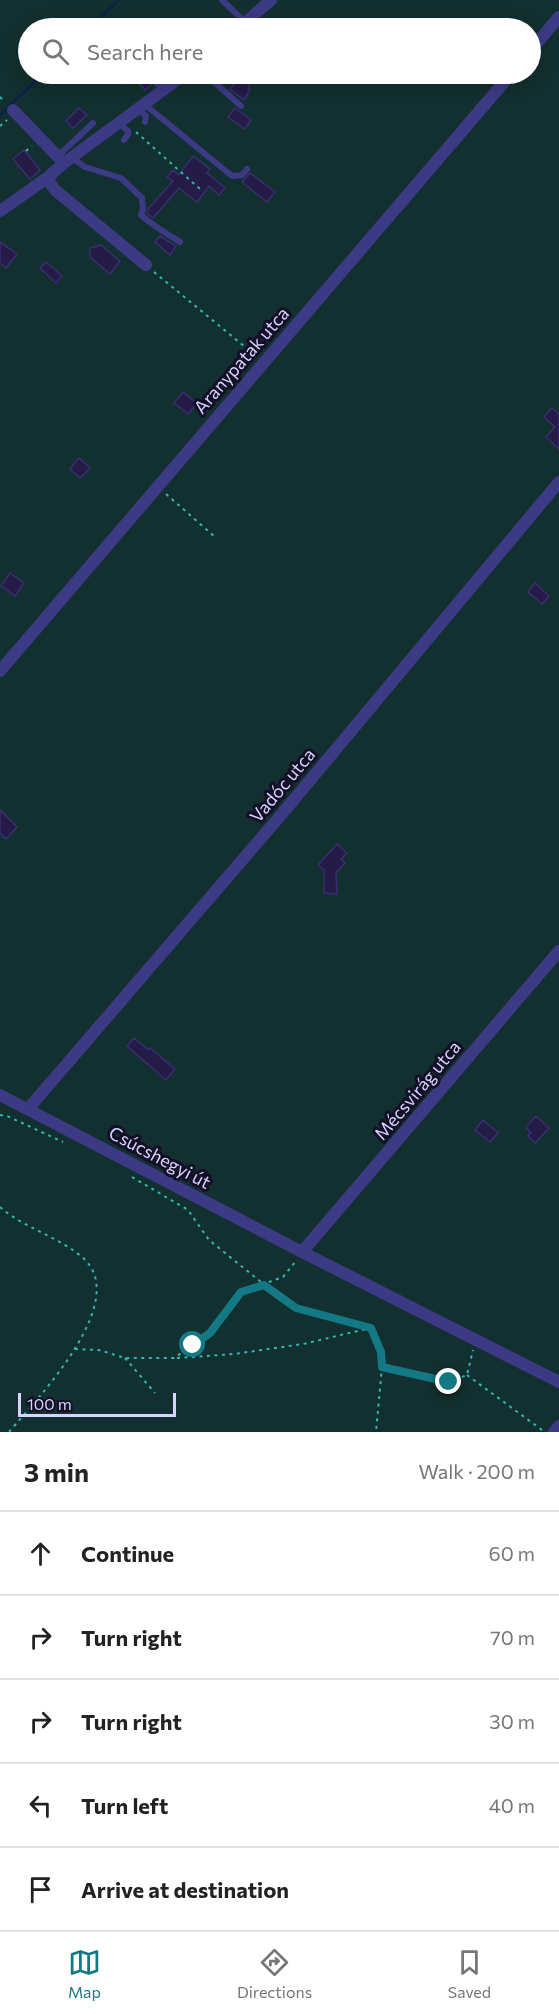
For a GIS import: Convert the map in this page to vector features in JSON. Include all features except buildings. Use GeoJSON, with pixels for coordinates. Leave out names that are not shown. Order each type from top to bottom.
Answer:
{"type":"FeatureCollection","features":[{"type":"Feature","properties":{"kind":"street"},"geometry":{"type":"LineString","coordinates":[[254,18],[271,0]]}},
{"type":"Feature","properties":{"kind":"street"},"geometry":{"type":"LineString","coordinates":[[541,39],[559,17]]}},
{"type":"Feature","properties":{"kind":"street"},"geometry":{"type":"LineString","coordinates":[[0,211],[47,178],[64,159],[123,127],[141,106],[171,84]]}},
{"type":"Feature","properties":{"kind":"street","name":"Aranypatak utca"},"geometry":{"type":"LineString","coordinates":[[0,671],[502,84]]}},
{"type":"Feature","properties":{"kind":"street"},"geometry":{"type":"LineString","coordinates":[[13,110],[64,159]]}},
{"type":"Feature","properties":{"kind":"street"},"geometry":{"type":"LineString","coordinates":[[47,178],[55,190],[146,265]]}},
{"type":"Feature","properties":{"kind":"street","name":"Vadóc utca"},"geometry":{"type":"LineString","coordinates":[[28,1108],[289,806],[559,482]]}},
{"type":"Feature","properties":{"kind":"street","name":"Mécsvirág utca"},"geometry":{"type":"LineString","coordinates":[[302,1252],[559,951]]}},
{"type":"Feature","properties":{"kind":"street","name":"Csúcshegyi út"},"geometry":{"type":"LineString","coordinates":[[0,1095],[559,1382]]}},
{"type":"Feature","properties":{"kind":"street"},"geometry":{"type":"LineString","coordinates":[[554,1432],[559,1426]]}},
{"type":"Feature","properties":{"kind":"lane"},"geometry":{"type":"LineString","coordinates":[[222,0],[241,18]]}},
{"type":"Feature","properties":{"kind":"lane"},"geometry":{"type":"LineString","coordinates":[[157,84],[163,90]]}},
{"type":"Feature","properties":{"kind":"lane"},"geometry":{"type":"LineString","coordinates":[[216,84],[241,106]]}},
{"type":"Feature","properties":{"kind":"lane"},"geometry":{"type":"LineString","coordinates":[[141,106],[146,116],[144,122]]}},
{"type":"Feature","properties":{"kind":"lane"},"geometry":{"type":"LineString","coordinates":[[141,106],[232,176],[242,175],[247,169]]}},
{"type":"Feature","properties":{"kind":"lane"},"geometry":{"type":"LineString","coordinates":[[93,123],[64,159],[121,178],[142,198],[141,215],[154,227],[162,229],[180,242]]}},
{"type":"Feature","properties":{"kind":"lane"},"geometry":{"type":"LineString","coordinates":[[123,127],[128,134],[124,140]]}},
{"type":"Feature","properties":{"kind":"path"},"geometry":{"type":"LineString","coordinates":[[0,97],[3,100]]}},
{"type":"Feature","properties":{"kind":"path"},"geometry":{"type":"LineString","coordinates":[[123,127],[133,130],[200,189]]}},
{"type":"Feature","properties":{"kind":"path"},"geometry":{"type":"LineString","coordinates":[[146,265],[249,350]]}},
{"type":"Feature","properties":{"kind":"path"},"geometry":{"type":"LineString","coordinates":[[157,487],[215,537]]}},
{"type":"Feature","properties":{"kind":"path"},"geometry":{"type":"LineString","coordinates":[[0,1115],[7,1116],[66,1143]]}},
{"type":"Feature","properties":{"kind":"path"},"geometry":{"type":"LineString","coordinates":[[126,1173],[188,1210],[209,1240],[296,1308],[371,1328]]}},
{"type":"Feature","properties":{"kind":"path"},"geometry":{"type":"LineString","coordinates":[[0,1207],[84,1258],[96,1286],[88,1327],[75,1349],[48,1387],[9,1432]]}},
{"type":"Feature","properties":{"kind":"path"},"geometry":{"type":"LineString","coordinates":[[174,1358],[210,1333],[241,1292],[284,1277],[302,1252]]}},
{"type":"Feature","properties":{"kind":"path"},"geometry":{"type":"LineString","coordinates":[[75,1349],[99,1350],[125,1358],[234,1354],[303,1344],[371,1328]]}},
{"type":"Feature","properties":{"kind":"path"},"geometry":{"type":"LineString","coordinates":[[371,1328],[381,1352],[382,1367],[376,1432]]}},
{"type":"Feature","properties":{"kind":"path"},"geometry":{"type":"LineString","coordinates":[[467,1375],[475,1340]]}},
{"type":"Feature","properties":{"kind":"path"},"geometry":{"type":"LineString","coordinates":[[125,1358],[155,1393]]}},
{"type":"Feature","properties":{"kind":"path"},"geometry":{"type":"LineString","coordinates":[[382,1367],[449,1382],[467,1375]]}},
{"type":"Feature","properties":{"kind":"path"},"geometry":{"type":"LineString","coordinates":[[467,1375],[545,1432]]}},
{"type":"Feature","properties":{"kind":"green space"},"geometry":{"type":"Polygon","coordinates":[[[0,0],[559,0],[559,1432],[0,1432],[0,0]]]}},
{"type":"Feature","properties":{"kind":"waterway"},"geometry":{"type":"LineString","coordinates":[[100,18],[119,0]]}},
{"type":"Feature","properties":{"kind":"waterway"},"geometry":{"type":"LineString","coordinates":[[0,115],[33,84]]}},
{"type":"Feature","properties":{"kind":"route"},"geometry":{"type":"LineString","coordinates":[[193,1345],[210,1333],[241,1292],[264,1285],[296,1308],[371,1328],[381,1352],[382,1367],[449,1382]]}}]}
